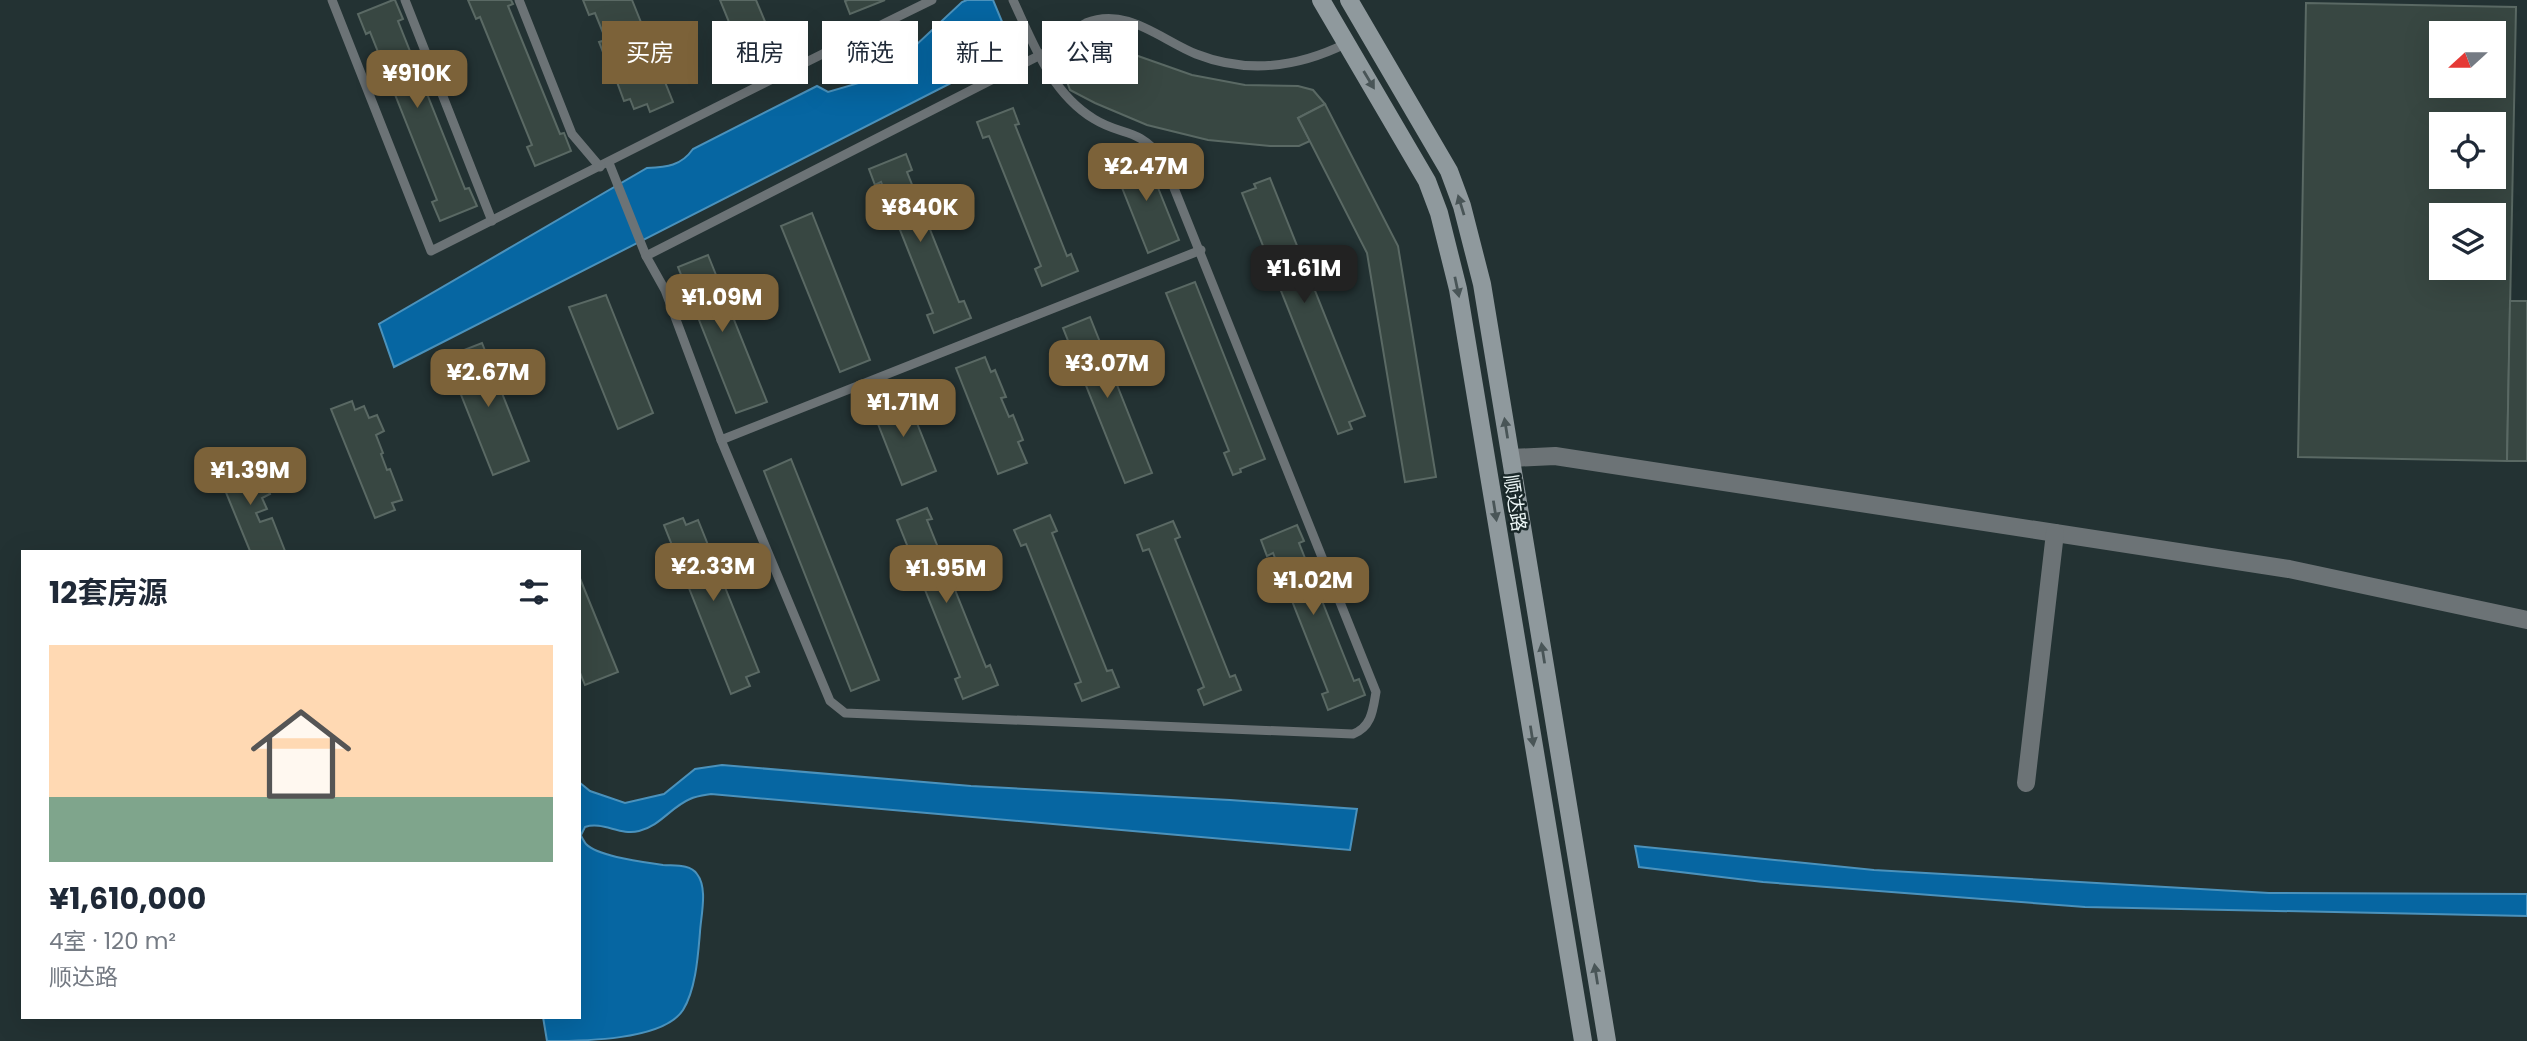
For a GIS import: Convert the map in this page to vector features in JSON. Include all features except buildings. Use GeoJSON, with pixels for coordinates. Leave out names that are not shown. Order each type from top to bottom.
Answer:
{"type":"FeatureCollection","features":[{"type":"Feature","properties":{"kind":"main road","name":"顺达路"},"geometry":{"type":"LineString","coordinates":[[1321,0],[1427,181],[1439,213],[1458,289],[1583,1041]]}},
{"type":"Feature","properties":{"kind":"main road","name":"顺达路"},"geometry":{"type":"LineString","coordinates":[[1349,0],[1450,171],[1482,284],[1607,1041]]}},
{"type":"Feature","properties":{"kind":"street"},"geometry":{"type":"LineString","coordinates":[[1511,458],[1555,456],[2289,569],[2527,620]]}},
{"type":"Feature","properties":{"kind":"street"},"geometry":{"type":"LineString","coordinates":[[2026,783],[2055,533]]}},
{"type":"Feature","properties":{"kind":"lane"},"geometry":{"type":"LineString","coordinates":[[332,0],[431,251],[604,165],[746,90],[932,0]]}},
{"type":"Feature","properties":{"kind":"lane"},"geometry":{"type":"LineString","coordinates":[[405,0],[492,220]]}},
{"type":"Feature","properties":{"kind":"lane"},"geometry":{"type":"LineString","coordinates":[[519,0],[572,134],[604,165],[646,256],[665,290],[721,440],[830,701],[845,713],[1353,734],[1362,730],[1371,719],[1376,692],[1162,158],[1150,143],[1131,132],[1112,128],[1074,105],[1057,85],[1039,55],[1013,0]]}},
{"type":"Feature","properties":{"kind":"lane"},"geometry":{"type":"LineString","coordinates":[[646,256],[1056,47],[1085,24],[1118,19],[1138,23],[1196,54],[1228,63],[1262,67],[1320,57],[1347,43]]}},
{"type":"Feature","properties":{"kind":"lane"},"geometry":{"type":"LineString","coordinates":[[721,440],[1200,250]]}},
{"type":"Feature","properties":{"kind":"water"},"geometry":{"type":"Polygon","coordinates":[[[993,0],[1002,21],[942,21],[962,2],[993,0]]]}},
{"type":"Feature","properties":{"kind":"water"},"geometry":{"type":"Polygon","coordinates":[[[932,30],[932,84],[949,84],[394,367],[379,324],[647,168],[678,162],[693,149],[817,86],[828,92],[856,84],[918,84],[918,43],[932,30]]]}},
{"type":"Feature","properties":{"kind":"water"},"geometry":{"type":"Polygon","coordinates":[[[722,765],[971,786],[1357,809],[1350,850],[711,794],[683,802],[646,829],[625,832],[592,826],[585,827],[581,835],[581,784],[590,791],[625,803],[664,794],[695,769],[722,765]]]}},
{"type":"Feature","properties":{"kind":"water"},"geometry":{"type":"Polygon","coordinates":[[[581,835],[592,849],[611,856],[686,867],[694,871],[700,880],[703,902],[696,972],[683,1010],[673,1020],[640,1033],[579,1041],[547,1041],[543,1019],[581,1019],[581,835]]]}},
{"type":"Feature","properties":{"kind":"water"},"geometry":{"type":"Polygon","coordinates":[[[1635,846],[1874,870],[2269,893],[2527,894],[2527,916],[2085,907],[1763,882],[1639,867],[1635,846]]]}}]}
